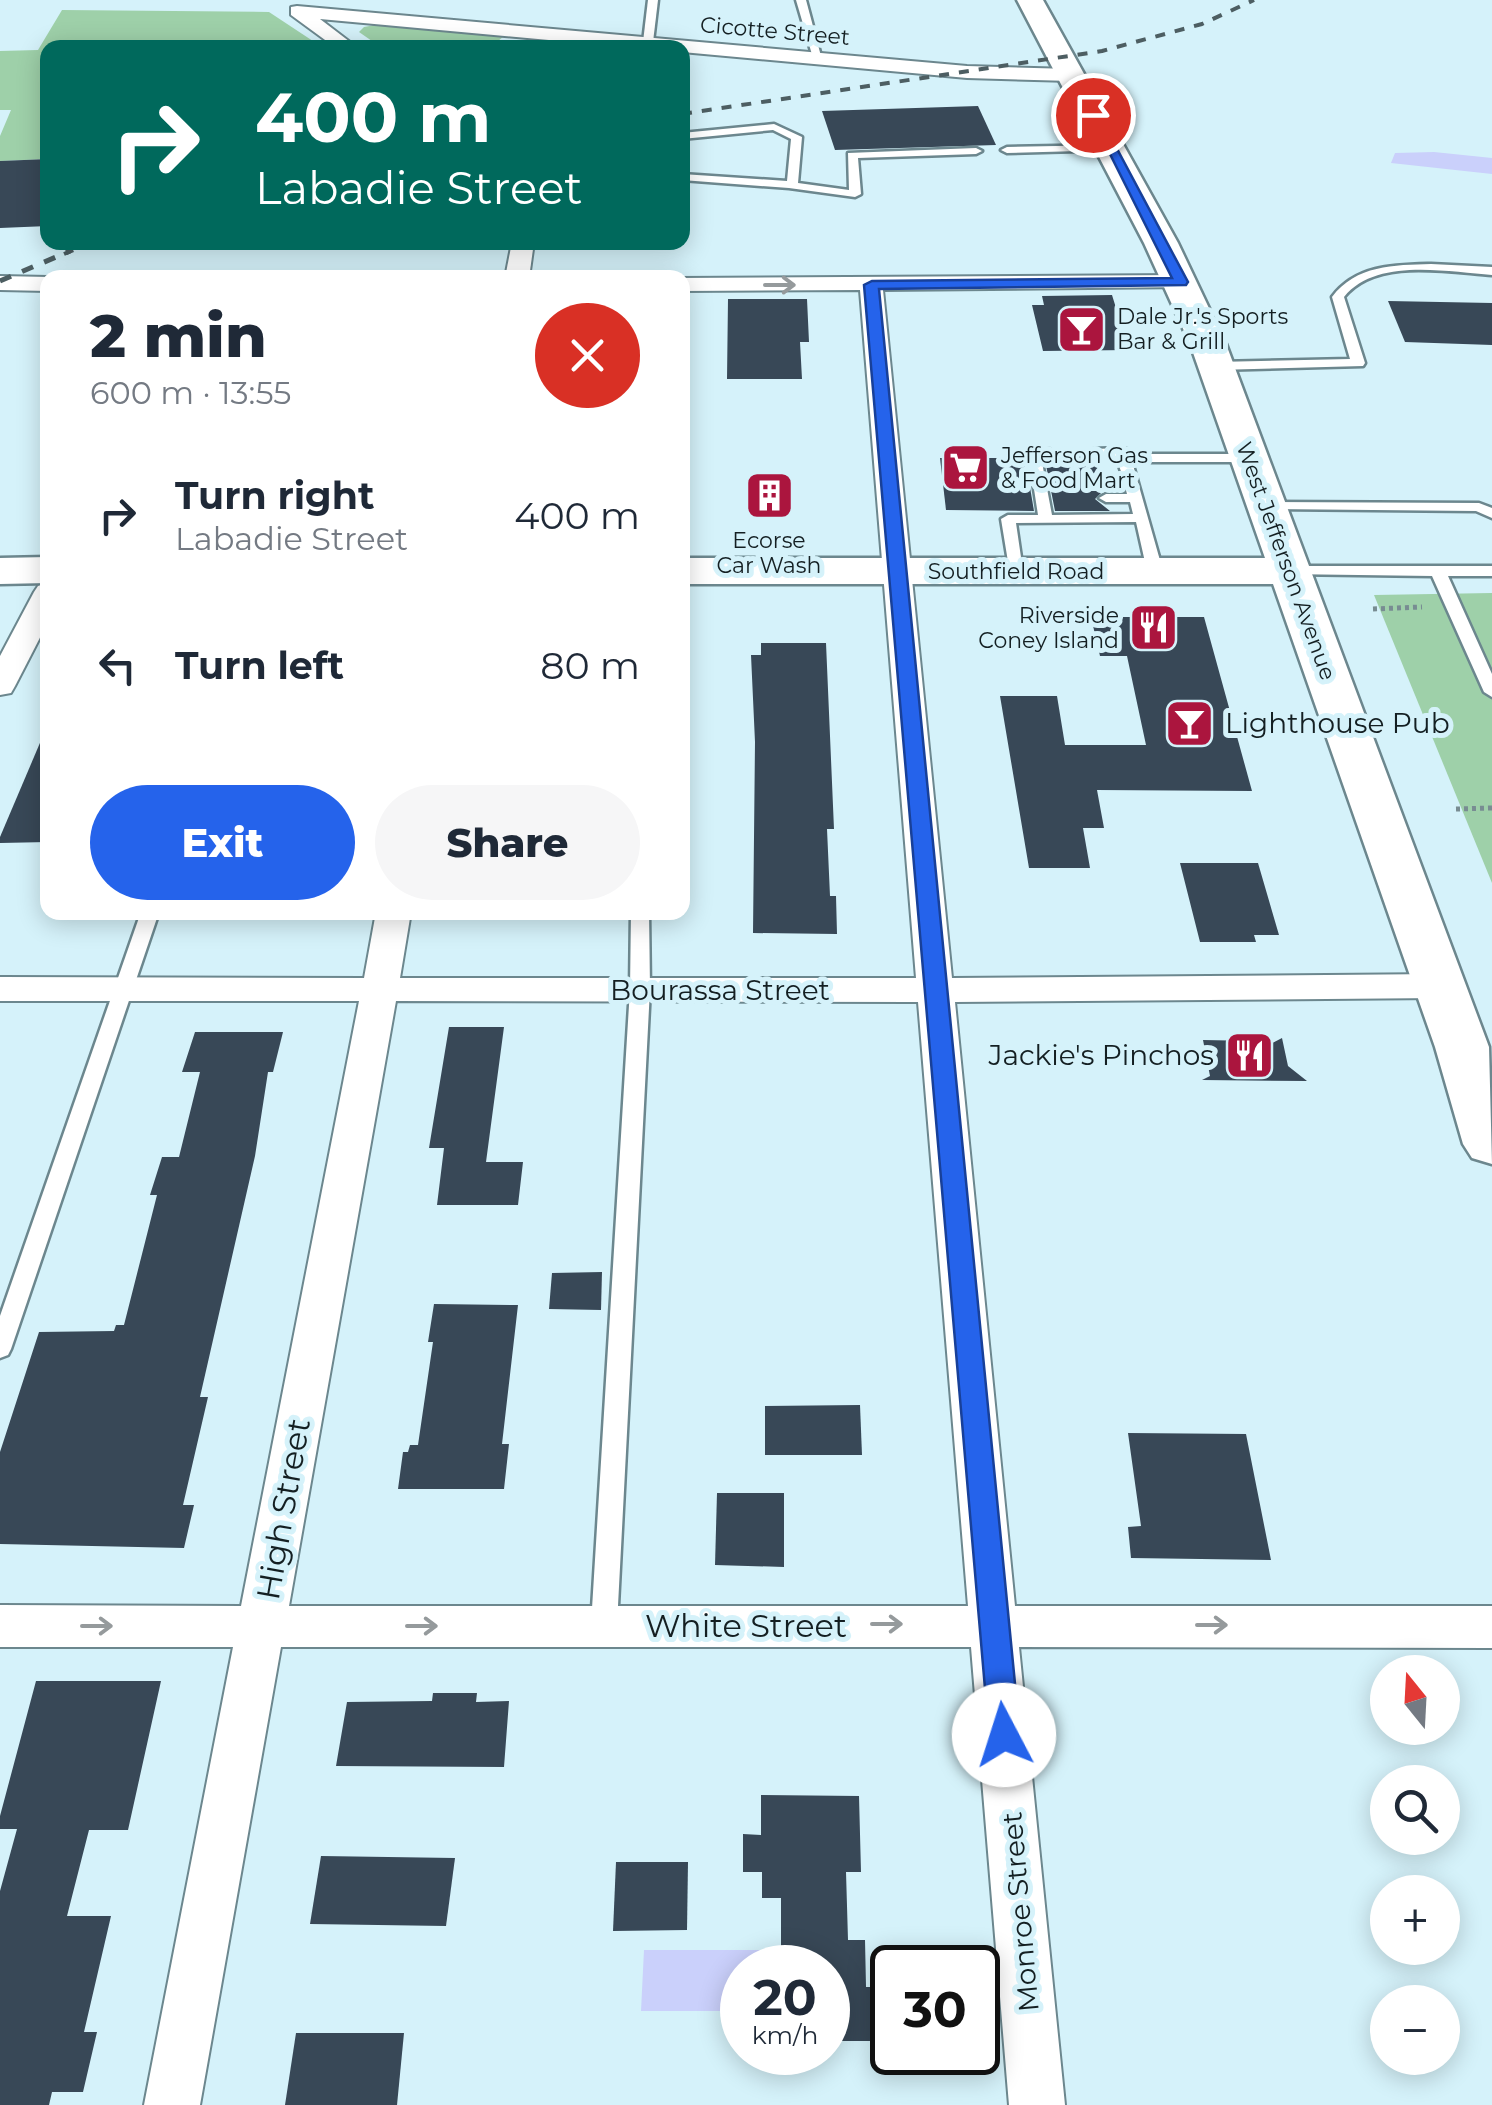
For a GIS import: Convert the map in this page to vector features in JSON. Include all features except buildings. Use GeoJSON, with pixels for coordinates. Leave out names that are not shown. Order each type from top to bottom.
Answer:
{"type":"FeatureCollection","features":[{"type":"Feature","properties":{"kind":"main road","name":"West Jefferson Avenue"},"geometry":{"type":"LineString","coordinates":[[1028,0],[1181,282],[1216,366],[1440,986],[1492,1144]]}},
{"type":"Feature","properties":{"kind":"main road"},"geometry":{"type":"LineString","coordinates":[[0,570],[40,570]]}},
{"type":"Feature","properties":{"kind":"main road","name":"Southfield Road"},"geometry":{"type":"LineString","coordinates":[[690,572],[1290,571]]}},
{"type":"Feature","properties":{"kind":"street","name":"Cicotte Street"},"geometry":{"type":"LineString","coordinates":[[299,6],[629,40]]}},
{"type":"Feature","properties":{"kind":"street"},"geometry":{"type":"LineString","coordinates":[[299,6],[339,40]]}},
{"type":"Feature","properties":{"kind":"street","name":"Cicotte Street"},"geometry":{"type":"LineString","coordinates":[[690,46],[967,72],[1071,75]]}},
{"type":"Feature","properties":{"kind":"street"},"geometry":{"type":"LineString","coordinates":[[690,284],[1181,282]]}},
{"type":"Feature","properties":{"kind":"street"},"geometry":{"type":"LineString","coordinates":[[0,284],[40,284]]}},
{"type":"Feature","properties":{"kind":"street","name":"Monroe Street"},"geometry":{"type":"LineString","coordinates":[[872,285],[1037,2105]]}},
{"type":"Feature","properties":{"kind":"street"},"geometry":{"type":"LineString","coordinates":[[0,686],[40,608]]}},
{"type":"Feature","properties":{"kind":"street","name":"High Street"},"geometry":{"type":"LineString","coordinates":[[172,2105],[393,920]]}},
{"type":"Feature","properties":{"kind":"street","name":"Bourassa Street"},"geometry":{"type":"LineString","coordinates":[[0,988],[936,990],[1440,986]]}},
{"type":"Feature","properties":{"kind":"street","name":"White Street"},"geometry":{"type":"LineString","coordinates":[[0,1626],[1492,1627]]}},
{"type":"Feature","properties":{"kind":"lane"},"geometry":{"type":"LineString","coordinates":[[648,40],[654,0]]}},
{"type":"Feature","properties":{"kind":"lane"},"geometry":{"type":"LineString","coordinates":[[801,0],[818,58]]}},
{"type":"Feature","properties":{"kind":"lane"},"geometry":{"type":"LineString","coordinates":[[690,135],[774,127],[792,132],[797,137],[793,182],[789,185]]}},
{"type":"Feature","properties":{"kind":"lane"},"geometry":{"type":"LineString","coordinates":[[1007,150],[1111,148]]}},
{"type":"Feature","properties":{"kind":"lane"},"geometry":{"type":"LineString","coordinates":[[690,178],[855,194],[852,155],[976,151]]}},
{"type":"Feature","properties":{"kind":"lane"},"geometry":{"type":"LineString","coordinates":[[1216,366],[1358,363],[1338,297],[1342,288],[1355,278],[1390,269],[1492,271]]}},
{"type":"Feature","properties":{"kind":"lane"},"geometry":{"type":"LineString","coordinates":[[1155,571],[1132,488],[1147,458],[1249,458]]}},
{"type":"Feature","properties":{"kind":"lane"},"geometry":{"type":"LineString","coordinates":[[1101,482],[1132,488]]}},
{"type":"Feature","properties":{"kind":"lane"},"geometry":{"type":"LineString","coordinates":[[1101,482],[1132,488]]}},
{"type":"Feature","properties":{"kind":"lane"},"geometry":{"type":"LineString","coordinates":[[1101,482],[1132,488]]}},
{"type":"Feature","properties":{"kind":"lane"},"geometry":{"type":"LineString","coordinates":[[1015,571],[1008,520],[1048,489],[1132,488]]}},
{"type":"Feature","properties":{"kind":"lane"},"geometry":{"type":"LineString","coordinates":[[1265,506],[1479,507],[1491,516]]}},
{"type":"Feature","properties":{"kind":"lane"},"geometry":{"type":"LineString","coordinates":[[1290,571],[1492,571]]}},
{"type":"Feature","properties":{"kind":"lane"},"geometry":{"type":"LineString","coordinates":[[1438,571],[1492,692]]}},
{"type":"Feature","properties":{"kind":"lane"},"geometry":{"type":"LineString","coordinates":[[0,1349],[147,920]]}},
{"type":"Feature","properties":{"kind":"lane"},"geometry":{"type":"LineString","coordinates":[[604,1626],[640,990],[640,920]]}},
{"type":"Feature","properties":{"kind":"path"},"geometry":{"type":"LineString","coordinates":[[1456,809],[1492,808]]}},
{"type":"Feature","properties":{"kind":"green space"},"geometry":{"type":"Polygon","coordinates":[[[62,10],[269,12],[311,40],[44,40],[62,10]]]}},
{"type":"Feature","properties":{"kind":"green space"},"geometry":{"type":"Polygon","coordinates":[[[380,24],[504,36],[499,40],[370,40],[359,32],[380,24]]]}},
{"type":"Feature","properties":{"kind":"green space"},"geometry":{"type":"Polygon","coordinates":[[[40,47],[40,159],[0,161],[0,136],[11,110],[0,110],[0,51],[38,50],[40,47]]]}},
{"type":"Feature","properties":{"kind":"green space"},"geometry":{"type":"Polygon","coordinates":[[[1492,593],[1492,883],[1374,595],[1492,593]]]}},
{"type":"Feature","properties":{"kind":"water"},"geometry":{"type":"Polygon","coordinates":[[[1434,152],[1492,158],[1492,174],[1391,163],[1395,153],[1434,152]]]}},
{"type":"Feature","properties":{"kind":"water"},"geometry":{"type":"Polygon","coordinates":[[[644,1950],[720,1950],[720,2011],[641,2011],[644,1950]]]}},
{"type":"Feature","properties":{"kind":"railway"},"geometry":{"type":"LineString","coordinates":[[690,113],[1102,51],[1202,24],[1254,0]]}},
{"type":"Feature","properties":{"kind":"railway"},"geometry":{"type":"LineString","coordinates":[[64,254],[73,250]]}},
{"type":"Feature","properties":{"kind":"railway"},"geometry":{"type":"LineString","coordinates":[[0,281],[70,251]]}},
{"type":"Feature","properties":{"kind":"place","name":"Dale Jr.'s Sports Bar & Grill"},"geometry":{"type":"Point","coordinates":[1082,329]}},
{"type":"Feature","properties":{"kind":"place","name":"Jefferson Gas & Food Mart"},"geometry":{"type":"Point","coordinates":[966,468]}},
{"type":"Feature","properties":{"kind":"place","name":"Ecorse Car Wash"},"geometry":{"type":"Point","coordinates":[769,496]}},
{"type":"Feature","properties":{"kind":"place","name":"Riverside Coney Island"},"geometry":{"type":"Point","coordinates":[1154,628]}},
{"type":"Feature","properties":{"kind":"place","name":"Lighthouse Pub"},"geometry":{"type":"Point","coordinates":[1190,723]}},
{"type":"Feature","properties":{"kind":"place","name":"Jackie's Pinchos"},"geometry":{"type":"Point","coordinates":[1249,1055]}},
{"type":"Feature","properties":{"kind":"route"},"geometry":{"type":"LineString","coordinates":[[1004,1735],[872,285],[1181,282],[1093,115]]}}]}
